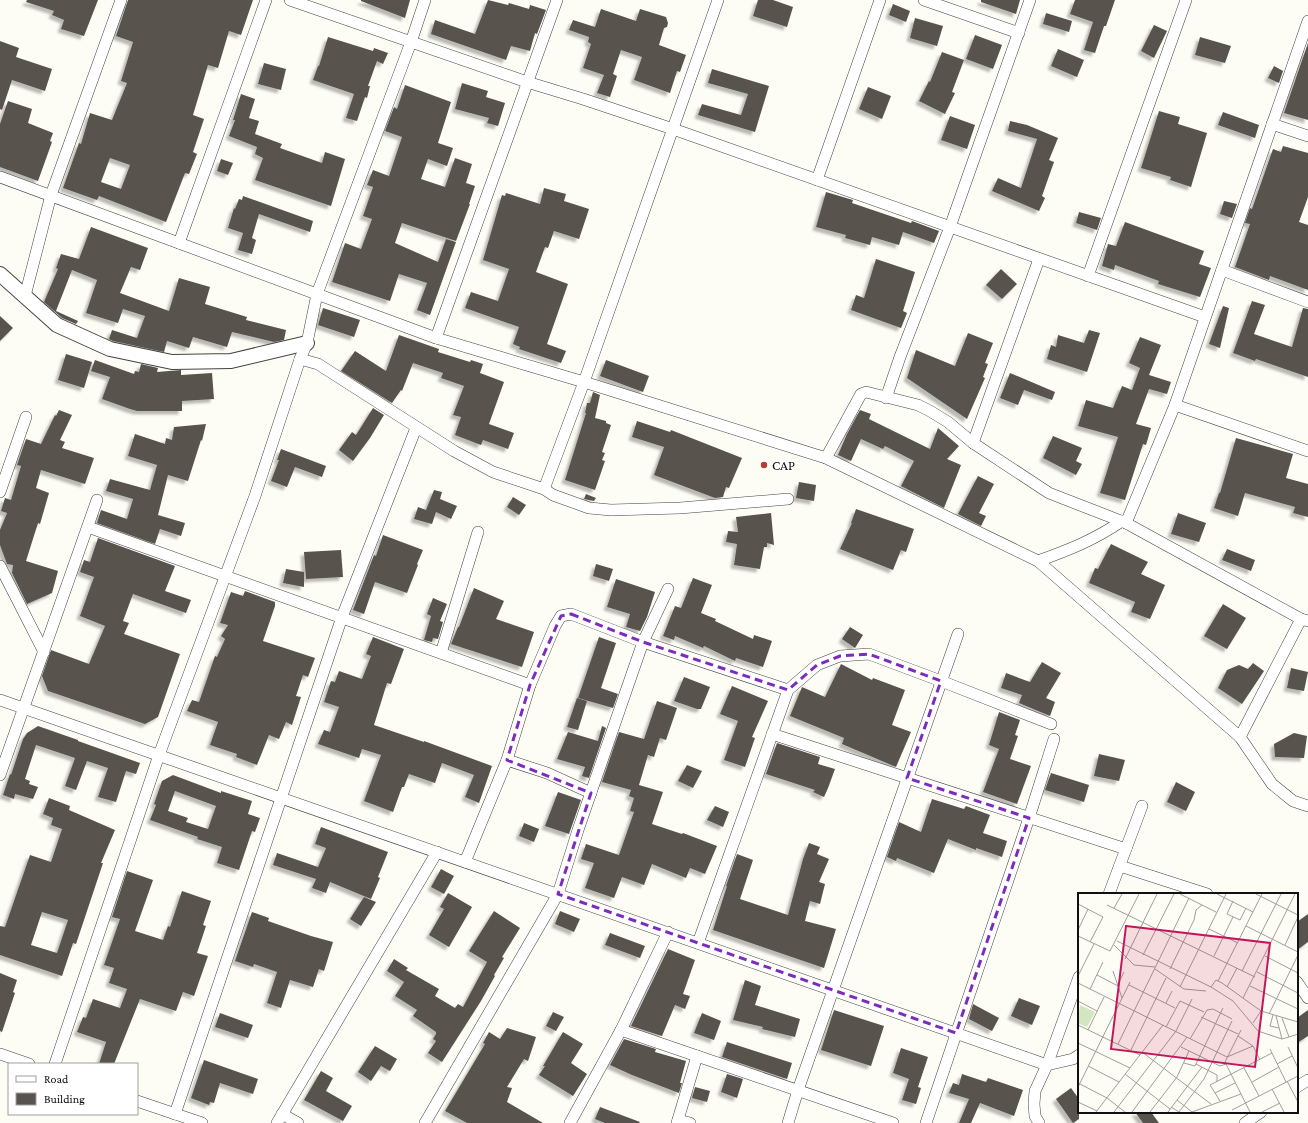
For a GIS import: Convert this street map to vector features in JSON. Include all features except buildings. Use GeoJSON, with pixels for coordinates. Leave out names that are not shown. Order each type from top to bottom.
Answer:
{"type":"FeatureCollection","features":[{"type":"Feature","properties":{"kind":"street"},"geometry":{"type":"LineString","coordinates":[[25,296],[51,195],[121,0]]}},
{"type":"Feature","properties":{"kind":"street"},"geometry":{"type":"LineString","coordinates":[[179,243],[266,0]]}},
{"type":"Feature","properties":{"kind":"street"},"geometry":{"type":"LineString","coordinates":[[290,0],[527,82],[673,129],[1205,317]]}},
{"type":"Feature","properties":{"kind":"street"},"geometry":{"type":"LineString","coordinates":[[55,1063],[159,756],[255,496],[300,359],[307,343],[317,294],[411,42],[425,0]]}},
{"type":"Feature","properties":{"kind":"street"},"geometry":{"type":"LineString","coordinates":[[436,338],[557,0]]}},
{"type":"Feature","properties":{"kind":"street"},"geometry":{"type":"LineString","coordinates":[[544,489],[584,382],[718,0]]}},
{"type":"Feature","properties":{"kind":"street"},"geometry":{"type":"LineString","coordinates":[[817,180],[880,0]]}},
{"type":"Feature","properties":{"kind":"street"},"geometry":{"type":"LineString","coordinates":[[924,0],[1019,33]]}},
{"type":"Feature","properties":{"kind":"street"},"geometry":{"type":"LineString","coordinates":[[886,398],[900,357],[950,227],[1030,0]]}},
{"type":"Feature","properties":{"kind":"street"},"geometry":{"type":"LineString","coordinates":[[1088,276],[1186,0]]}},
{"type":"Feature","properties":{"kind":"street"},"geometry":{"type":"LineString","coordinates":[[1038,561],[1082,545],[1124,522],[1175,405],[1308,21]]}},
{"type":"Feature","properties":{"kind":"street"},"geometry":{"type":"LineString","coordinates":[[1272,124],[1308,136]]}},
{"type":"Feature","properties":{"kind":"street"},"geometry":{"type":"LineString","coordinates":[[0,177],[436,338],[584,382],[826,458],[1038,561],[1240,737],[1272,784],[1293,800],[1308,806]]}},
{"type":"Feature","properties":{"kind":"street"},"geometry":{"type":"LineString","coordinates":[[973,443],[1039,258]]}},
{"type":"Feature","properties":{"kind":"street"},"geometry":{"type":"LineString","coordinates":[[1222,270],[1308,302]]}},
{"type":"Feature","properties":{"kind":"street"},"geometry":{"type":"LineString","coordinates":[[0,274],[57,325],[110,348],[172,362],[231,361],[307,343]]}},
{"type":"Feature","properties":{"kind":"street"},"geometry":{"type":"LineString","coordinates":[[300,359],[318,364],[416,428],[493,472],[544,489],[553,495],[577,505],[600,510],[680,508],[788,499]]}},
{"type":"Feature","properties":{"kind":"street"},"geometry":{"type":"LineString","coordinates":[[826,458],[863,392],[918,405],[948,422],[973,443],[1048,493],[1124,522],[1304,620],[1240,737]]}},
{"type":"Feature","properties":{"kind":"street"},"geometry":{"type":"LineString","coordinates":[[1175,405],[1308,451]]}},
{"type":"Feature","properties":{"kind":"street"},"geometry":{"type":"LineString","coordinates":[[0,492],[26,417]]}},
{"type":"Feature","properties":{"kind":"street"},"geometry":{"type":"LineString","coordinates":[[175,1114],[342,617],[416,428]]}},
{"type":"Feature","properties":{"kind":"street"},"geometry":{"type":"LineString","coordinates":[[0,775],[98,500]]}},
{"type":"Feature","properties":{"kind":"street"},"geometry":{"type":"LineString","coordinates":[[88,527],[530,685]]}},
{"type":"Feature","properties":{"kind":"street"},"geometry":{"type":"LineString","coordinates":[[441,653],[478,532]]}},
{"type":"Feature","properties":{"kind":"street"},"geometry":{"type":"LineString","coordinates":[[0,566],[44,652]]}},
{"type":"Feature","properties":{"kind":"street"},"geometry":{"type":"LineString","coordinates":[[425,1123],[558,894],[578,830],[643,642],[668,589]]}},
{"type":"Feature","properties":{"kind":"street"},"geometry":{"type":"LineString","coordinates":[[465,862],[507,760],[530,685],[555,626],[561,616],[571,614],[643,642],[788,690]]}},
{"type":"Feature","properties":{"kind":"street"},"geometry":{"type":"LineString","coordinates":[[788,1123],[798,1090],[958,634]]}},
{"type":"Feature","properties":{"kind":"street"},"geometry":{"type":"LineString","coordinates":[[698,943],[788,690],[817,665],[840,656],[869,654],[1051,724]]}},
{"type":"Feature","properties":{"kind":"street"},"geometry":{"type":"LineString","coordinates":[[0,700],[1047,1064],[1073,1059],[1078,1056]]}},
{"type":"Feature","properties":{"kind":"street"},"geometry":{"type":"LineString","coordinates":[[772,734],[1126,849]]}},
{"type":"Feature","properties":{"kind":"street"},"geometry":{"type":"LineString","coordinates":[[926,1123],[1029,818],[1054,739]]}},
{"type":"Feature","properties":{"kind":"street"},"geometry":{"type":"LineString","coordinates":[[507,760],[547,773],[591,793]]}},
{"type":"Feature","properties":{"kind":"street"},"geometry":{"type":"LineString","coordinates":[[1109,893],[1142,806]]}},
{"type":"Feature","properties":{"kind":"street"},"geometry":{"type":"LineString","coordinates":[[298,1123],[280,1118],[438,852]]}},
{"type":"Feature","properties":{"kind":"street"},"geometry":{"type":"LineString","coordinates":[[1120,866],[1204,893]]}},
{"type":"Feature","properties":{"kind":"street"},"geometry":{"type":"LineString","coordinates":[[570,1123],[621,1030],[668,932]]}},
{"type":"Feature","properties":{"kind":"street"},"geometry":{"type":"LineString","coordinates":[[1039,1123],[1035,1116],[1034,1110],[1035,1091],[1047,1064],[1078,980]]}},
{"type":"Feature","properties":{"kind":"street"},"geometry":{"type":"LineString","coordinates":[[1298,983],[1308,998]]}},
{"type":"Feature","properties":{"kind":"street"},"geometry":{"type":"LineString","coordinates":[[621,1030],[893,1123]]}},
{"type":"Feature","properties":{"kind":"street"},"geometry":{"type":"LineString","coordinates":[[0,1054],[26,1063]]}},
{"type":"Feature","properties":{"kind":"street"},"geometry":{"type":"LineString","coordinates":[[690,1123],[678,1121],[697,1056]]}},
{"type":"Feature","properties":{"kind":"street"},"geometry":{"type":"LineString","coordinates":[[1298,1086],[1308,1080]]}},
{"type":"Feature","properties":{"kind":"street"},"geometry":{"type":"LineString","coordinates":[[138,1101],[202,1123]]}},
{"type":"Feature","properties":{"kind":"street"},"geometry":{"type":"LineString","coordinates":[[1245,1123],[1260,1113]]}},
{"type":"Feature","properties":{"kind":"highlighted area"},"geometry":{"type":"Polygon","coordinates":[[[571,614],[643,642],[788,690],[817,665],[840,656],[869,654],[941,681],[907,778],[1029,818],[956,1033],[558,894],[591,793],[507,760],[530,685],[561,616],[571,614]]]}},
{"type":"Feature","properties":{"kind":"place","name":"CAP"},"geometry":{"type":"Point","coordinates":[764,465]}}]}
